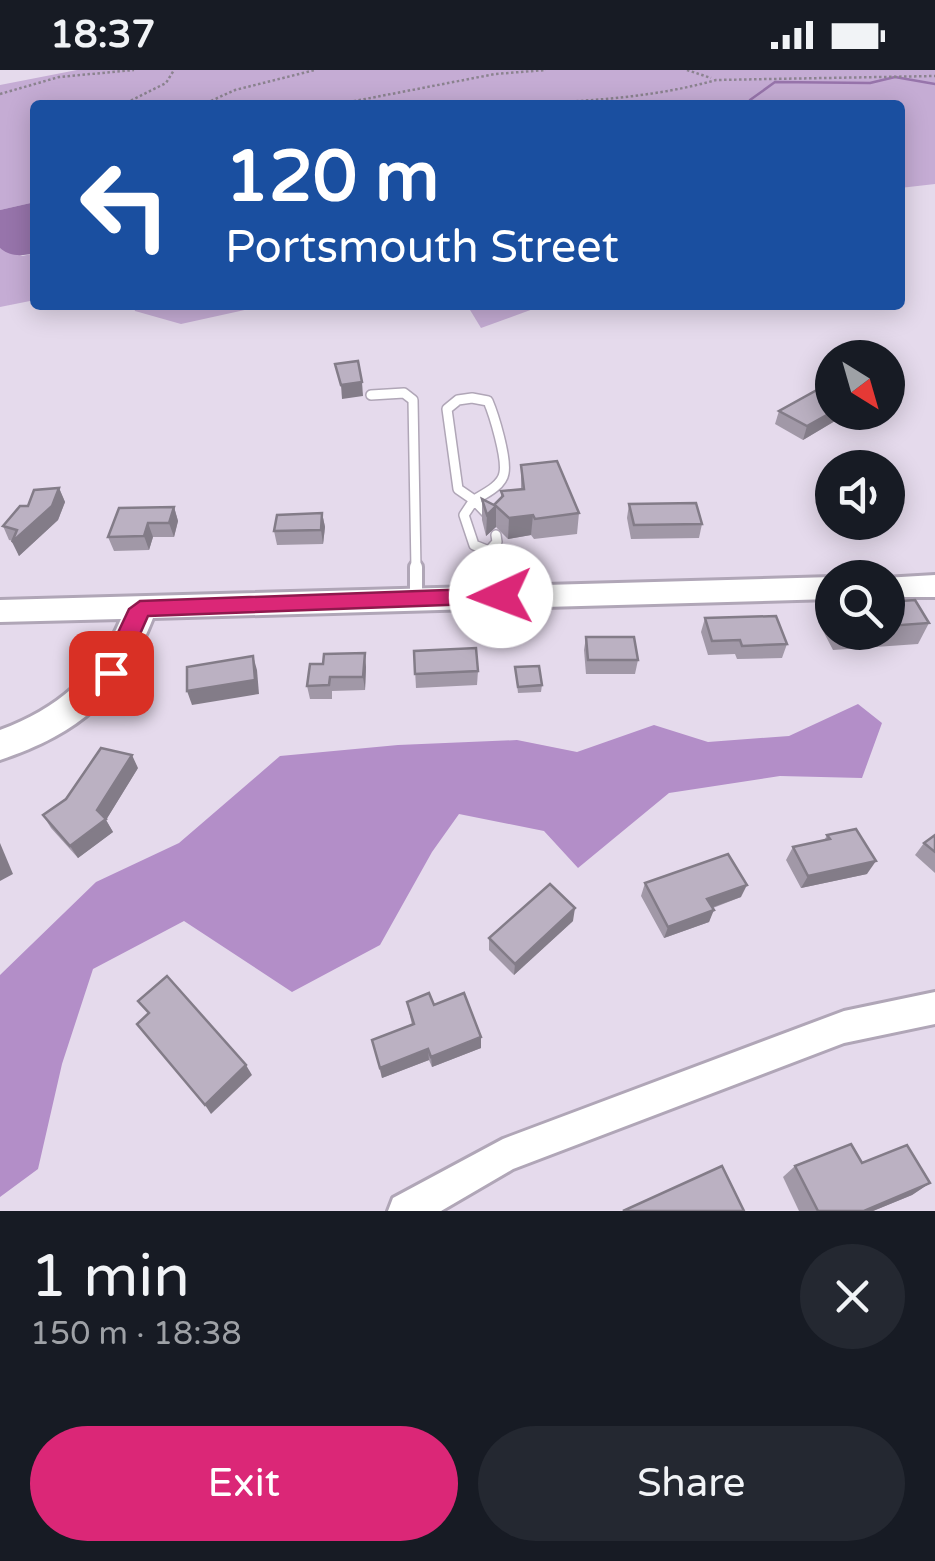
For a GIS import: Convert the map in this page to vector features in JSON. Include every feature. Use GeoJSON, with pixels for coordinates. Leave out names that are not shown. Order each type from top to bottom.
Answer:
{"type":"FeatureCollection","features":[{"type":"Feature","properties":{"kind":"main road"},"geometry":{"type":"LineString","coordinates":[[905,587],[935,586]]}},
{"type":"Feature","properties":{"kind":"main road"},"geometry":{"type":"LineString","coordinates":[[0,611],[815,588]]}},
{"type":"Feature","properties":{"kind":"main road"},"geometry":{"type":"LineString","coordinates":[[0,745],[50,726],[96,692],[123,652],[140,609]]}},
{"type":"Feature","properties":{"kind":"street"},"geometry":{"type":"LineString","coordinates":[[406,1211],[503,1156],[844,1028],[935,1008]]}},
{"type":"Feature","properties":{"kind":"lane"},"geometry":{"type":"LineString","coordinates":[[371,396],[404,393],[413,400],[416,599]]}},
{"type":"Feature","properties":{"kind":"lane"},"geometry":{"type":"LineString","coordinates":[[489,551],[474,545],[464,515],[474,500],[498,484],[504,461],[488,401],[458,400],[447,409],[458,490],[474,500],[491,518]]}},
{"type":"Feature","properties":{"kind":"lane"},"geometry":{"type":"LineString","coordinates":[[489,551],[498,542],[496,535]]}},
{"type":"Feature","properties":{"kind":"lane"},"geometry":{"type":"LineString","coordinates":[[489,551],[501,596]]}},
{"type":"Feature","properties":{"kind":"path"},"geometry":{"type":"LineString","coordinates":[[0,94],[59,76],[134,70]]}},
{"type":"Feature","properties":{"kind":"path"},"geometry":{"type":"LineString","coordinates":[[132,100],[166,83],[174,70]]}},
{"type":"Feature","properties":{"kind":"path"},"geometry":{"type":"LineString","coordinates":[[213,100],[235,90],[315,70]]}},
{"type":"Feature","properties":{"kind":"path"},"geometry":{"type":"LineString","coordinates":[[360,100],[495,74],[546,70]]}},
{"type":"Feature","properties":{"kind":"path"},"geometry":{"type":"LineString","coordinates":[[687,70],[716,80]]}},
{"type":"Feature","properties":{"kind":"path"},"geometry":{"type":"LineString","coordinates":[[568,100],[672,91],[716,80],[935,76]]}},
{"type":"Feature","properties":{"kind":"shaded area"},"geometry":{"type":"Polygon","coordinates":[[[77,70],[935,70],[935,184],[905,187],[905,100],[30,100],[30,203],[0,210],[0,85],[77,70]]]}},
{"type":"Feature","properties":{"kind":"shaded area"},"geometry":{"type":"Polygon","coordinates":[[[30,203],[30,254],[16,255],[0,248],[0,210],[30,203]]]}},
{"type":"Feature","properties":{"kind":"shaded area"},"geometry":{"type":"Polygon","coordinates":[[[0,248],[23,256],[30,254],[30,301],[0,307],[0,248]]]}},
{"type":"Feature","properties":{"kind":"shaded area"},"geometry":{"type":"Polygon","coordinates":[[[135,310],[245,310],[181,324],[135,310]]]}},
{"type":"Feature","properties":{"kind":"shaded area"},"geometry":{"type":"Polygon","coordinates":[[[470,310],[530,310],[481,328],[470,310]]]}},
{"type":"Feature","properties":{"kind":"shaded area"},"geometry":{"type":"Polygon","coordinates":[[[858,704],[882,723],[862,778],[780,776],[669,793],[578,868],[544,831],[459,814],[432,852],[380,945],[292,992],[184,921],[93,969],[62,1064],[38,1169],[0,1197],[0,975],[96,882],[179,843],[280,756],[398,745],[517,740],[577,752],[654,725],[708,742],[789,736],[858,704]]]}},
{"type":"Feature","properties":{"kind":"building"},"geometry":{"type":"Polygon","coordinates":[[[358,361],[362,382],[341,385],[335,364],[358,361]]]}},
{"type":"Feature","properties":{"kind":"building"},"geometry":{"type":"Polygon","coordinates":[[[815,391],[815,422],[807,426],[779,411],[815,391]]]}},
{"type":"Feature","properties":{"kind":"building"},"geometry":{"type":"Polygon","coordinates":[[[557,461],[579,513],[509,518],[496,506],[487,515],[482,499],[494,505],[503,496],[501,491],[524,489],[521,465],[557,461]]]}},
{"type":"Feature","properties":{"kind":"building"},"geometry":{"type":"Polygon","coordinates":[[[59,488],[52,506],[12,542],[17,530],[3,526],[20,506],[28,506],[34,490],[59,488]]]}},
{"type":"Feature","properties":{"kind":"building"},"geometry":{"type":"Polygon","coordinates":[[[696,503],[702,524],[634,525],[629,504],[696,503]]]}},
{"type":"Feature","properties":{"kind":"building"},"geometry":{"type":"Polygon","coordinates":[[[174,507],[169,523],[148,523],[144,536],[108,537],[119,508],[174,507]]]}},
{"type":"Feature","properties":{"kind":"building"},"geometry":{"type":"Polygon","coordinates":[[[322,513],[321,530],[274,531],[277,515],[322,513]]]}},
{"type":"Feature","properties":{"kind":"building"},"geometry":{"type":"Polygon","coordinates":[[[915,600],[929,623],[905,625],[905,601],[915,600]]]}},
{"type":"Feature","properties":{"kind":"building"},"geometry":{"type":"Polygon","coordinates":[[[776,616],[787,644],[742,646],[740,640],[712,641],[705,618],[776,616]]]}},
{"type":"Feature","properties":{"kind":"building"},"geometry":{"type":"Polygon","coordinates":[[[586,637],[634,637],[638,660],[588,660],[586,637]]]}},
{"type":"Feature","properties":{"kind":"building"},"geometry":{"type":"Polygon","coordinates":[[[476,648],[478,671],[415,674],[414,651],[476,648]]]}},
{"type":"Feature","properties":{"kind":"building"},"geometry":{"type":"Polygon","coordinates":[[[365,653],[363,677],[330,677],[329,685],[307,686],[310,664],[323,664],[324,654],[365,653]]]}},
{"type":"Feature","properties":{"kind":"building"},"geometry":{"type":"Polygon","coordinates":[[[253,656],[255,680],[187,691],[187,667],[253,656]]]}},
{"type":"Feature","properties":{"kind":"building"},"geometry":{"type":"Polygon","coordinates":[[[539,666],[542,685],[518,687],[515,667],[539,666]]]}},
{"type":"Feature","properties":{"kind":"building"},"geometry":{"type":"Polygon","coordinates":[[[101,748],[132,755],[97,810],[106,819],[70,846],[43,815],[66,799],[101,748]]]}},
{"type":"Feature","properties":{"kind":"building"},"geometry":{"type":"Polygon","coordinates":[[[856,829],[876,861],[808,876],[793,847],[856,829]]]}},
{"type":"Feature","properties":{"kind":"building"},"geometry":{"type":"Polygon","coordinates":[[[935,835],[935,852],[924,843],[935,835]]]}},
{"type":"Feature","properties":{"kind":"building"},"geometry":{"type":"Polygon","coordinates":[[[728,854],[747,885],[707,899],[714,910],[668,927],[645,883],[728,854]]]}},
{"type":"Feature","properties":{"kind":"building"},"geometry":{"type":"Polygon","coordinates":[[[550,884],[575,908],[515,964],[489,938],[550,884]]]}},
{"type":"Feature","properties":{"kind":"building"},"geometry":{"type":"Polygon","coordinates":[[[167,976],[246,1065],[205,1105],[137,1024],[149,1013],[138,1001],[167,976]]]}},
{"type":"Feature","properties":{"kind":"building"},"geometry":{"type":"Polygon","coordinates":[[[429,993],[434,1005],[464,993],[481,1037],[431,1057],[428,1049],[380,1068],[372,1040],[414,1024],[407,1002],[429,993]]]}},
{"type":"Feature","properties":{"kind":"building"},"geometry":{"type":"Polygon","coordinates":[[[851,1144],[862,1163],[907,1145],[930,1183],[864,1211],[818,1211],[795,1166],[851,1144]]]}},
{"type":"Feature","properties":{"kind":"building"},"geometry":{"type":"Polygon","coordinates":[[[722,1166],[744,1211],[623,1211],[722,1166]]]}},
{"type":"Feature","properties":{"kind":"waterway"},"geometry":{"type":"LineString","coordinates":[[750,100],[775,82],[870,83],[895,77],[935,84]]}},
{"type":"Feature","properties":{"kind":"route"},"geometry":{"type":"LineString","coordinates":[[111,673],[140,609],[501,596]]}}]}
